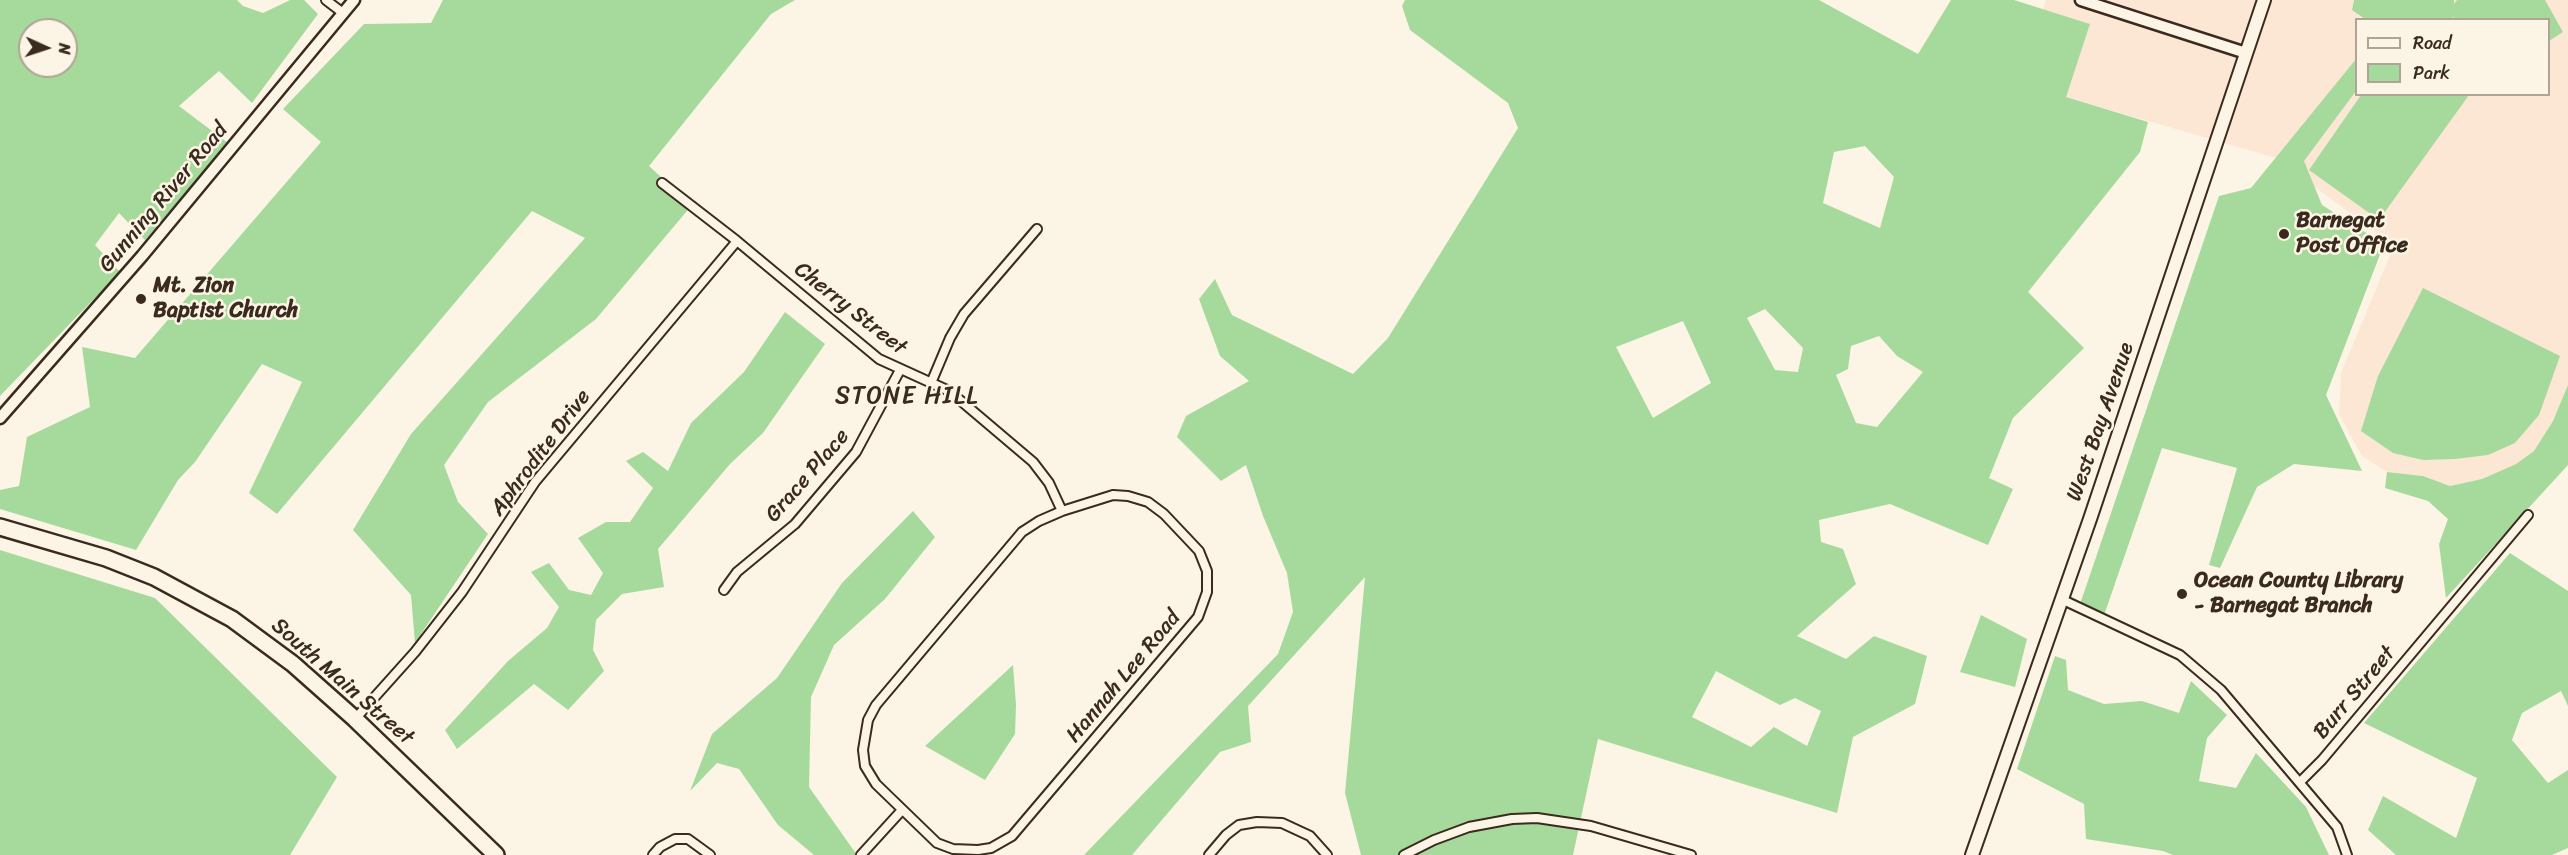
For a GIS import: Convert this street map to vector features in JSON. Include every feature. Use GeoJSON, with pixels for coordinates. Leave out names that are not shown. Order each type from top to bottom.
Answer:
{"type":"FeatureCollection","features":[{"type":"Feature","properties":{"kind":"highway","name":"South Main Street"},"geometry":{"type":"LineString","coordinates":[[0,527],[106,558],[154,577],[209,605],[293,664],[355,719],[496,855]]}},
{"type":"Feature","properties":{"kind":"main road","name":"West Bay Avenue"},"geometry":{"type":"LineString","coordinates":[[1972,855],[2153,331],[2264,0]]}},
{"type":"Feature","properties":{"kind":"street"},"geometry":{"type":"LineString","coordinates":[[326,0],[343,14]]}},
{"type":"Feature","properties":{"kind":"street","name":"Gunning River Road"},"geometry":{"type":"LineString","coordinates":[[0,418],[142,256],[354,0]]}},
{"type":"Feature","properties":{"kind":"street"},"geometry":{"type":"LineString","coordinates":[[2081,0],[2246,53]]}},
{"type":"Feature","properties":{"kind":"street","name":"Cherry Street"},"geometry":{"type":"LineString","coordinates":[[662,183],[737,241],[868,351],[900,370],[954,395],[1034,462],[1049,483],[1062,511]]}},
{"type":"Feature","properties":{"kind":"street"},"geometry":{"type":"LineString","coordinates":[[931,383],[950,338],[964,314],[1037,229]]}},
{"type":"Feature","properties":{"kind":"street","name":"Aphrodite Drive"},"geometry":{"type":"LineString","coordinates":[[355,719],[415,652],[462,592],[536,482],[737,241]]}},
{"type":"Feature","properties":{"kind":"street","name":"Grace Place"},"geometry":{"type":"LineString","coordinates":[[724,590],[737,572],[795,524],[856,452],[900,370]]}},
{"type":"Feature","properties":{"kind":"street","name":"Hannah Lee Road"},"geometry":{"type":"LineString","coordinates":[[1113,495],[1128,496],[1148,502],[1164,514],[1199,551],[1206,571],[1208,592],[1198,617],[1012,836],[984,849],[953,849],[937,843],[902,810],[876,784],[865,766],[863,750],[867,720],[876,705],[1022,532],[1039,521],[1062,511],[1113,495]]}},
{"type":"Feature","properties":{"kind":"street","name":"Burr Street"},"geometry":{"type":"LineString","coordinates":[[2301,782],[2528,515]]}},
{"type":"Feature","properties":{"kind":"street"},"geometry":{"type":"LineString","coordinates":[[2061,599],[2156,642],[2195,666],[2221,690],[2301,782],[2337,827],[2347,855]]}},
{"type":"Feature","properties":{"kind":"street"},"geometry":{"type":"LineString","coordinates":[[861,855],[902,810]]}},
{"type":"Feature","properties":{"kind":"street"},"geometry":{"type":"LineString","coordinates":[[1404,855],[1434,840],[1469,827],[1512,819],[1537,818],[1591,826],[1691,855]]}},
{"type":"Feature","properties":{"kind":"street"},"geometry":{"type":"LineString","coordinates":[[1209,855],[1226,835],[1239,825],[1257,822],[1282,823],[1301,831],[1310,836],[1327,855]]}},
{"type":"Feature","properties":{"kind":"street"},"geometry":{"type":"LineString","coordinates":[[653,855],[667,842],[688,839],[710,855]]}},
{"type":"Feature","properties":{"kind":"shaded area"},"geometry":{"type":"Polygon","coordinates":[[[2046,0],[2354,0],[2352,10],[2364,18],[2355,18],[2355,60],[2276,158],[2065,97],[2090,24],[2043,9],[2046,0]]]}},
{"type":"Feature","properties":{"kind":"shaded area"},"geometry":{"type":"Polygon","coordinates":[[[2417,0],[2568,0],[2568,385],[2553,421],[2534,451],[2516,464],[2482,479],[2450,486],[2423,476],[2387,472],[2362,456],[2339,414],[2341,373],[2394,246],[2292,170],[2355,78],[2355,96],[2550,96],[2550,18],[2398,18],[2417,0]]]}},
{"type":"Feature","properties":{"kind":"green space"},"geometry":{"type":"Polygon","coordinates":[[[0,0],[237,0],[243,6],[263,13],[290,0],[304,0],[318,14],[252,103],[219,71],[179,106],[228,143],[145,240],[119,213],[95,245],[120,272],[0,396],[0,0]]]}},
{"type":"Feature","properties":{"kind":"green space"},"geometry":{"type":"Polygon","coordinates":[[[443,0],[795,0],[771,14],[649,166],[692,205],[596,319],[488,402],[444,465],[458,502],[488,534],[415,643],[411,595],[353,530],[411,434],[585,238],[532,211],[277,514],[249,493],[302,382],[262,364],[195,462],[178,480],[136,550],[0,509],[0,490],[19,486],[27,437],[90,407],[82,347],[135,358],[321,142],[283,109],[364,24],[431,23],[443,0]]]}},
{"type":"Feature","properties":{"kind":"green space"},"geometry":{"type":"Polygon","coordinates":[[[1405,0],[1819,0],[1918,54],[1951,0],[2014,0],[2090,24],[2066,97],[2148,122],[2140,152],[2028,292],[2084,348],[2013,418],[1989,478],[2013,489],[1988,545],[1890,504],[1819,520],[1821,542],[1843,549],[1856,584],[1797,636],[1846,659],[1874,636],[1927,656],[1915,704],[1853,737],[1837,813],[1598,739],[1573,855],[1361,855],[1345,793],[1365,577],[1248,706],[1251,742],[1220,752],[1132,855],[1084,855],[1278,654],[1293,612],[1287,573],[1263,516],[1246,465],[1221,481],[1177,437],[1186,416],[1249,381],[1220,356],[1199,299],[1215,279],[1232,315],[1353,374],[1388,338],[1518,128],[1508,103],[1410,30],[1402,6],[1405,0]],[[1865,146],[1834,152],[1823,203],[1880,228],[1894,177],[1865,146]],[[1765,309],[1747,318],[1775,370],[1798,372],[1803,348],[1765,309]],[[1683,321],[1616,347],[1653,418],[1711,383],[1683,321]],[[1879,336],[1851,346],[1848,369],[1836,375],[1856,423],[1877,427],[1923,372],[1897,356],[1879,336]],[[1716,671],[1692,717],[1751,747],[1774,727],[1807,746],[1821,711],[1795,698],[1780,705],[1716,671]]]}},
{"type":"Feature","properties":{"kind":"green space"},"geometry":{"type":"Polygon","coordinates":[[[2354,0],[2454,0],[2454,4],[2457,0],[2545,0],[2563,32],[2550,40],[2550,18],[2454,18],[2453,16],[2452,18],[2364,18],[2352,10],[2354,0]]]}},
{"type":"Feature","properties":{"kind":"green space"},"geometry":{"type":"Polygon","coordinates":[[[2355,60],[2355,92],[2304,161],[2322,205],[2384,244],[2326,395],[2362,471],[2294,464],[2257,487],[2220,568],[2209,565],[2237,468],[2162,448],[2102,621],[2078,610],[2219,196],[2251,188],[2355,60]]]}},
{"type":"Feature","properties":{"kind":"green space"},"geometry":{"type":"Polygon","coordinates":[[[2360,96],[2468,96],[2379,220],[2309,170],[2360,96]]]}},
{"type":"Feature","properties":{"kind":"green space"},"geometry":{"type":"Polygon","coordinates":[[[2423,288],[2560,356],[2539,415],[2515,443],[2488,455],[2423,460],[2393,453],[2361,431],[2378,376],[2423,288]]]}},
{"type":"Feature","properties":{"kind":"green space"},"geometry":{"type":"Polygon","coordinates":[[[785,312],[825,344],[763,433],[730,464],[658,549],[664,587],[622,594],[596,620],[593,650],[604,671],[568,710],[534,684],[457,749],[445,730],[508,661],[547,628],[559,607],[531,572],[549,563],[569,590],[591,595],[603,573],[578,538],[606,522],[630,522],[653,488],[626,461],[643,452],[668,471],[691,423],[744,372],[785,312]]]}},
{"type":"Feature","properties":{"kind":"green space"},"geometry":{"type":"Polygon","coordinates":[[[2568,385],[2568,465],[2446,598],[2439,544],[2448,519],[2428,501],[2385,488],[2387,472],[2423,476],[2450,486],[2482,479],[2516,464],[2534,451],[2553,421],[2568,385]]]}},
{"type":"Feature","properties":{"kind":"green space"},"geometry":{"type":"Polygon","coordinates":[[[913,511],[935,537],[885,599],[834,645],[811,697],[809,787],[857,855],[814,855],[778,825],[739,769],[717,763],[690,791],[712,734],[777,678],[842,583],[913,511]]]}},
{"type":"Feature","properties":{"kind":"green space"},"geometry":{"type":"Polygon","coordinates":[[[0,550],[155,598],[337,777],[290,855],[0,855],[0,550]]]}},
{"type":"Feature","properties":{"kind":"green space"},"geometry":{"type":"Polygon","coordinates":[[[2510,553],[2568,591],[2568,706],[2561,691],[2522,713],[2512,740],[2548,783],[2568,770],[2568,848],[2552,855],[2396,855],[2368,830],[2383,796],[2456,838],[2477,778],[2364,723],[2510,553]]]}},
{"type":"Feature","properties":{"kind":"green space"},"geometry":{"type":"Polygon","coordinates":[[[1981,615],[2027,639],[2015,687],[1960,672],[1981,615]]]}},
{"type":"Feature","properties":{"kind":"green space"},"geometry":{"type":"Polygon","coordinates":[[[2055,656],[2066,660],[2068,690],[2104,704],[2142,701],[2179,713],[2191,681],[2227,715],[2207,738],[2199,781],[2236,788],[2256,753],[2306,807],[2329,855],[2173,855],[2163,851],[2086,839],[2084,804],[2017,769],[2055,656]]]}},
{"type":"Feature","properties":{"kind":"green space"},"geometry":{"type":"Polygon","coordinates":[[[1013,665],[1016,705],[1015,734],[985,780],[925,746],[1013,665]]]}},
{"type":"Feature","properties":{"kind":"place","name":"Barnegat Post Office"},"geometry":{"type":"Point","coordinates":[2284,234]}},
{"type":"Feature","properties":{"kind":"place","name":"Mt. Zion Baptist Church"},"geometry":{"type":"Point","coordinates":[141,299]}},
{"type":"Feature","properties":{"kind":"place","name":"Ocean County Library - Barnegat Branch"},"geometry":{"type":"Point","coordinates":[2182,594]}},
{"type":"Feature","properties":{"kind":"district","name":"STONE HILL"},"geometry":{"type":"Point","coordinates":[907,397]}}]}
